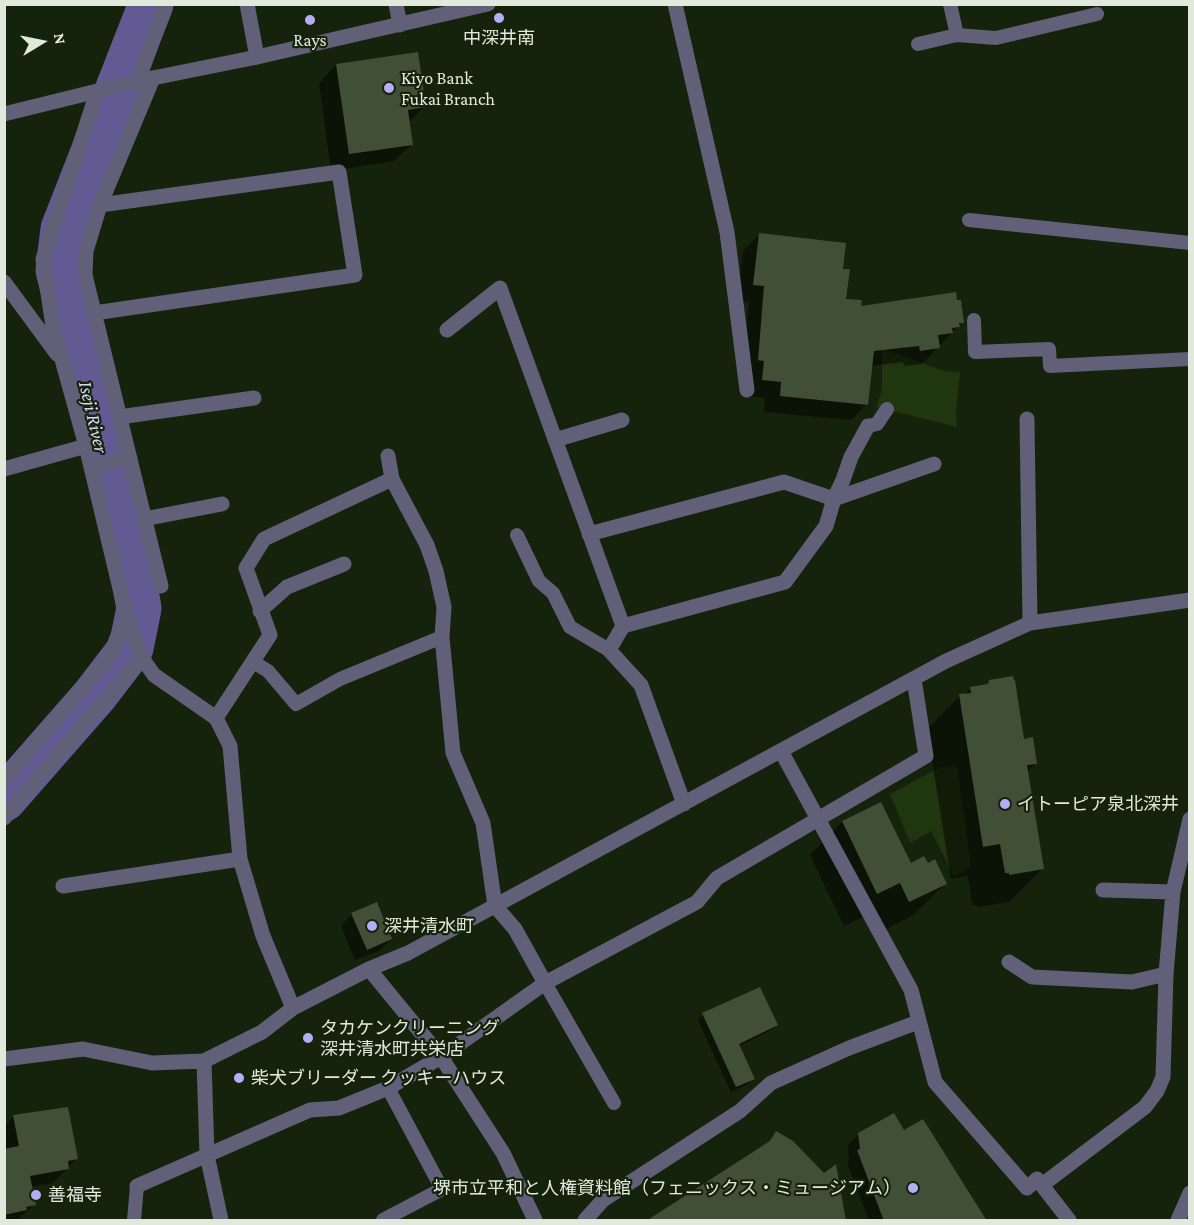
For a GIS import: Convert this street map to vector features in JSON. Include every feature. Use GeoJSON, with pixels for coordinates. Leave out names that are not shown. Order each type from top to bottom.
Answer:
{"type":"FeatureCollection","features":[{"type":"Feature","properties":{"kind":"street"},"geometry":{"type":"LineString","coordinates":[[161,586],[85,275],[86,251],[166,4]]}},
{"type":"Feature","properties":{"kind":"street"},"geometry":{"type":"LineString","coordinates":[[247,4],[257,57]]}},
{"type":"Feature","properties":{"kind":"street"},"geometry":{"type":"LineString","coordinates":[[396,4],[400,25]]}},
{"type":"Feature","properties":{"kind":"street"},"geometry":{"type":"LineString","coordinates":[[675,4],[727,232],[747,390]]}},
{"type":"Feature","properties":{"kind":"street"},"geometry":{"type":"LineString","coordinates":[[4,114],[101,90],[486,5]]}},
{"type":"Feature","properties":{"kind":"street"},"geometry":{"type":"LineString","coordinates":[[101,90],[43,259],[52,327],[86,446],[126,615],[141,657],[154,675],[216,718],[230,746],[240,859],[263,936],[293,1008]]}},
{"type":"Feature","properties":{"kind":"street"},"geometry":{"type":"LineString","coordinates":[[94,313],[355,275],[339,172],[100,205]]}},
{"type":"Feature","properties":{"kind":"street"},"geometry":{"type":"LineString","coordinates":[[4,282],[62,361]]}},
{"type":"Feature","properties":{"kind":"street"},"geometry":{"type":"LineString","coordinates":[[447,330],[500,288],[623,626]]}},
{"type":"Feature","properties":{"kind":"street"},"geometry":{"type":"LineString","coordinates":[[120,417],[254,398]]}},
{"type":"Feature","properties":{"kind":"street"},"geometry":{"type":"LineString","coordinates":[[1027,419],[1030,623]]}},
{"type":"Feature","properties":{"kind":"street"},"geometry":{"type":"LineString","coordinates":[[555,440],[622,420]]}},
{"type":"Feature","properties":{"kind":"street"},"geometry":{"type":"LineString","coordinates":[[684,804],[641,685],[609,650],[623,626],[785,582],[826,526],[851,457],[868,426]]}},
{"type":"Feature","properties":{"kind":"street"},"geometry":{"type":"LineString","coordinates":[[4,469],[86,446]]}},
{"type":"Feature","properties":{"kind":"street"},"geometry":{"type":"LineString","coordinates":[[388,456],[392,479],[427,546],[436,571],[444,607],[442,637],[453,753],[483,823],[495,906],[515,929],[545,983]]}},
{"type":"Feature","properties":{"kind":"street"},"geometry":{"type":"LineString","coordinates":[[91,466],[130,458]]}},
{"type":"Feature","properties":{"kind":"street"},"geometry":{"type":"LineString","coordinates":[[589,534],[784,482],[834,499],[934,464]]}},
{"type":"Feature","properties":{"kind":"street"},"geometry":{"type":"LineString","coordinates":[[216,718],[270,635],[246,568],[264,539],[392,479]]}},
{"type":"Feature","properties":{"kind":"street"},"geometry":{"type":"LineString","coordinates":[[144,519],[222,504]]}},
{"type":"Feature","properties":{"kind":"street"},"geometry":{"type":"LineString","coordinates":[[260,611],[287,587],[344,564]]}},
{"type":"Feature","properties":{"kind":"street"},"geometry":{"type":"LineString","coordinates":[[4,1059],[83,1049],[152,1064],[204,1061],[262,1032],[293,1008],[369,969],[408,953],[946,661],[1030,623],[1190,600]]}},
{"type":"Feature","properties":{"kind":"street"},"geometry":{"type":"LineString","coordinates":[[4,780],[111,654],[126,615]]}},
{"type":"Feature","properties":{"kind":"street"},"geometry":{"type":"LineString","coordinates":[[4,819],[141,657]]}},
{"type":"Feature","properties":{"kind":"street"},"geometry":{"type":"LineString","coordinates":[[137,1186],[310,1110],[339,1108],[388,1088],[441,1057],[545,983],[697,902],[717,878],[926,756],[914,679]]}},
{"type":"Feature","properties":{"kind":"street"},"geometry":{"type":"LineString","coordinates":[[781,751],[911,990],[935,1082],[1027,1188],[1037,1179],[1070,1221]]}},
{"type":"Feature","properties":{"kind":"street"},"geometry":{"type":"LineString","coordinates":[[1042,1185],[1145,1107],[1157,1091],[1163,1077],[1173,892],[1190,819]]}},
{"type":"Feature","properties":{"kind":"street"},"geometry":{"type":"LineString","coordinates":[[63,886],[240,859]]}},
{"type":"Feature","properties":{"kind":"street"},"geometry":{"type":"LineString","coordinates":[[1103,890],[1173,892]]}},
{"type":"Feature","properties":{"kind":"street"},"geometry":{"type":"LineString","coordinates":[[1009,962],[1032,977],[1132,982],[1167,974]]}},
{"type":"Feature","properties":{"kind":"street"},"geometry":{"type":"LineString","coordinates":[[369,969],[441,1057],[502,1154],[535,1221]]}},
{"type":"Feature","properties":{"kind":"street"},"geometry":{"type":"LineString","coordinates":[[585,1221],[603,1200],[740,1111],[771,1083],[849,1048],[918,1022]]}},
{"type":"Feature","properties":{"kind":"street"},"geometry":{"type":"LineString","coordinates":[[204,1061],[207,1155],[220,1221]]}},
{"type":"Feature","properties":{"kind":"street"},"geometry":{"type":"LineString","coordinates":[[1178,1221],[1190,1193]]}},
{"type":"Feature","properties":{"kind":"lane"},"geometry":{"type":"LineString","coordinates":[[950,4],[957,35]]}},
{"type":"Feature","properties":{"kind":"lane"},"geometry":{"type":"LineString","coordinates":[[918,44],[957,35],[996,38],[1097,14]]}},
{"type":"Feature","properties":{"kind":"lane"},"geometry":{"type":"LineString","coordinates":[[969,219],[1190,243]]}},
{"type":"Feature","properties":{"kind":"lane"},"geometry":{"type":"LineString","coordinates":[[974,320],[975,352],[1049,349],[1050,366],[1190,359]]}},
{"type":"Feature","properties":{"kind":"lane"},"geometry":{"type":"LineString","coordinates":[[868,426],[877,424],[887,410]]}},
{"type":"Feature","properties":{"kind":"lane"},"geometry":{"type":"LineString","coordinates":[[517,535],[539,581],[553,593],[570,627],[609,650]]}},
{"type":"Feature","properties":{"kind":"lane"},"geometry":{"type":"LineString","coordinates":[[253,662],[268,671],[296,704],[340,679],[442,637]]}},
{"type":"Feature","properties":{"kind":"lane"},"geometry":{"type":"LineString","coordinates":[[545,983],[614,1103]]}},
{"type":"Feature","properties":{"kind":"lane"},"geometry":{"type":"LineString","coordinates":[[383,1221],[442,1189],[388,1088]]}},
{"type":"Feature","properties":{"kind":"lane"},"geometry":{"type":"LineString","coordinates":[[134,1221],[137,1186]]}},
{"type":"Feature","properties":{"kind":"green space"},"geometry":{"type":"Polygon","coordinates":[[[882,348],[944,371],[960,372],[957,427],[876,407],[882,390],[882,348]]]}},
{"type":"Feature","properties":{"kind":"green space"},"geometry":{"type":"Polygon","coordinates":[[[957,765],[971,866],[954,876],[931,831],[910,843],[890,794],[940,767],[957,765]]]}},
{"type":"Feature","properties":{"kind":"building"},"geometry":{"type":"Polygon","coordinates":[[[418,52],[426,107],[408,110],[413,145],[349,154],[336,64],[418,52]]]}},
{"type":"Feature","properties":{"kind":"building"},"geometry":{"type":"Polygon","coordinates":[[[759,233],[846,243],[843,269],[850,269],[846,299],[862,300],[861,306],[956,292],[957,300],[961,300],[964,323],[959,323],[960,327],[952,328],[953,333],[938,335],[940,348],[920,351],[919,346],[874,351],[868,405],[780,396],[781,382],[762,380],[764,361],[758,360],[764,286],[753,285],[759,233]]]}},
{"type":"Feature","properties":{"kind":"building","name":"イトーピア泉北深井"},"geometry":{"type":"Polygon","coordinates":[[[1013,676],[1024,739],[1033,737],[1037,764],[1027,765],[1044,869],[1009,875],[1005,873],[1000,844],[983,847],[959,694],[971,693],[970,687],[988,684],[989,680],[1013,676]]]}},
{"type":"Feature","properties":{"kind":"building"},"geometry":{"type":"Polygon","coordinates":[[[881,802],[911,863],[924,856],[928,863],[935,859],[947,884],[909,902],[900,883],[877,894],[842,821],[881,802]]]}},
{"type":"Feature","properties":{"kind":"building","name":"深井清水町"},"geometry":{"type":"Polygon","coordinates":[[[377,902],[392,939],[367,950],[351,913],[377,902]]]}},
{"type":"Feature","properties":{"kind":"building"},"geometry":{"type":"Polygon","coordinates":[[[760,987],[778,1025],[739,1044],[755,1079],[736,1087],[702,1013],[760,987]]]}},
{"type":"Feature","properties":{"kind":"building"},"geometry":{"type":"Polygon","coordinates":[[[68,1107],[78,1159],[68,1161],[69,1169],[30,1176],[36,1205],[26,1207],[27,1210],[4,1215],[4,1149],[19,1146],[13,1115],[68,1107]]]}},
{"type":"Feature","properties":{"kind":"building"},"geometry":{"type":"Polygon","coordinates":[[[894,1113],[904,1130],[923,1119],[987,1221],[884,1221],[857,1150],[860,1149],[858,1133],[894,1113]]]}},
{"type":"Feature","properties":{"kind":"building"},"geometry":{"type":"Polygon","coordinates":[[[776,1131],[793,1141],[824,1173],[836,1164],[846,1221],[646,1221],[770,1141],[776,1131]]]}},
{"type":"Feature","properties":{"kind":"waterway","name":"Iseji River"},"geometry":{"type":"LineString","coordinates":[[4,799],[95,695],[131,648],[139,608],[132,569],[58,270],[63,229],[151,4]]}},
{"type":"Feature","properties":{"kind":"place","name":"中深井南"},"geometry":{"type":"Point","coordinates":[499,18]}},
{"type":"Feature","properties":{"kind":"place","name":"Rays"},"geometry":{"type":"Point","coordinates":[310,20]}},
{"type":"Feature","properties":{"kind":"place","name":"Kiyo Bank Fukai Branch"},"geometry":{"type":"Point","coordinates":[389,88]}},
{"type":"Feature","properties":{"kind":"place","name":"イトーピア泉北深井"},"geometry":{"type":"Point","coordinates":[1005,804]}},
{"type":"Feature","properties":{"kind":"place","name":"深井清水町"},"geometry":{"type":"Point","coordinates":[372,926]}},
{"type":"Feature","properties":{"kind":"place","name":"タカケンクリーニング 深井清水町共栄店"},"geometry":{"type":"Point","coordinates":[308,1038]}},
{"type":"Feature","properties":{"kind":"place","name":"柴犬ブリーダー クッキーハウス"},"geometry":{"type":"Point","coordinates":[239,1078]}},
{"type":"Feature","properties":{"kind":"place","name":"堺市立平和と人権資料館（フェニックス・ミュージアム）"},"geometry":{"type":"Point","coordinates":[913,1188]}},
{"type":"Feature","properties":{"kind":"place","name":"善福寺"},"geometry":{"type":"Point","coordinates":[36,1195]}}]}
